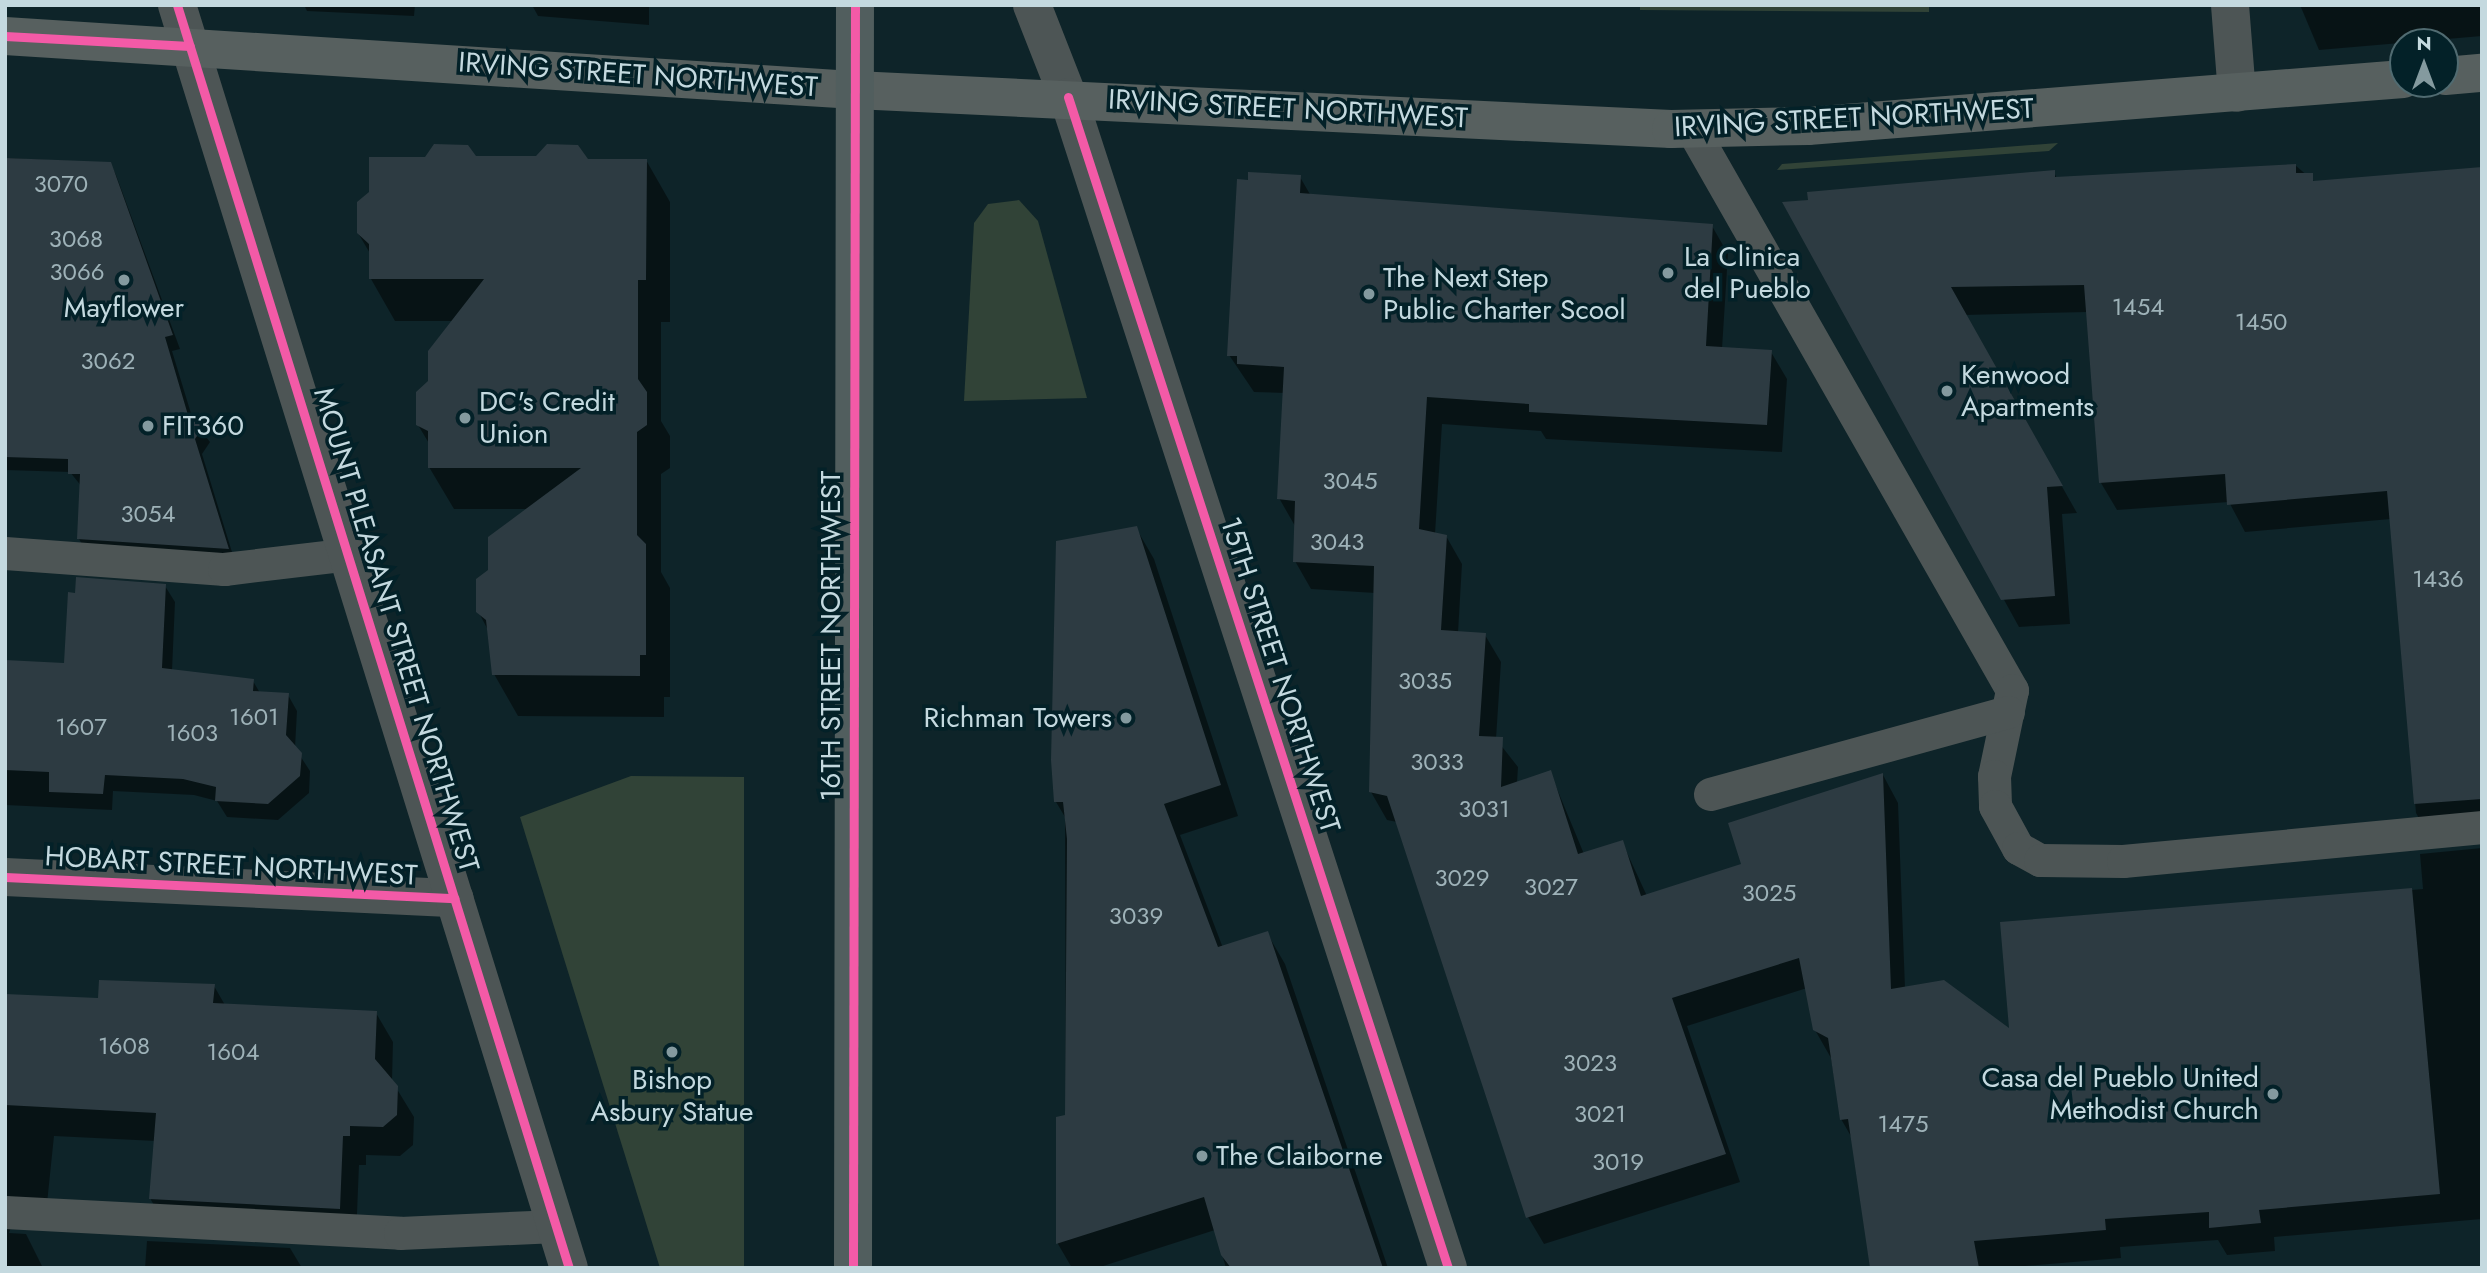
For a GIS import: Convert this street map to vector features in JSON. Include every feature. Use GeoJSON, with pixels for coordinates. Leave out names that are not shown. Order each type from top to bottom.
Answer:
{"type":"FeatureCollection","features":[{"type":"Feature","properties":{"kind":"main road","name":"16TH STREET NORTHWEST"},"geometry":{"type":"LineString","coordinates":[[853,1268],[855,5]]}},
{"type":"Feature","properties":{"kind":"main road","name":"IRVING STREET NORTHWEST"},"geometry":{"type":"LineString","coordinates":[[5,36],[855,90],[1068,97],[1692,129],[2237,93],[2389,80]]}},
{"type":"Feature","properties":{"kind":"main road"},"geometry":{"type":"LineString","coordinates":[[2459,75],[2482,73]]}},
{"type":"Feature","properties":{"kind":"street","name":"MOUNT PLEASANT STREET NORTHWEST"},"geometry":{"type":"LineString","coordinates":[[177,5],[569,1268]]}},
{"type":"Feature","properties":{"kind":"street","name":"15TH STREET NORTHWEST"},"geometry":{"type":"LineString","coordinates":[[1032,5],[1068,97],[1448,1268]]}},
{"type":"Feature","properties":{"kind":"street"},"geometry":{"type":"LineString","coordinates":[[2230,5],[2237,93]]}},
{"type":"Feature","properties":{"kind":"street","name":"HOBART STREET NORTHWEST"},"geometry":{"type":"LineString","coordinates":[[5,877],[455,898]]}},
{"type":"Feature","properties":{"kind":"lane"},"geometry":{"type":"LineString","coordinates":[[1692,129],[2012,690],[1995,806],[2018,848],[2040,860],[2123,861],[2482,827]]}},
{"type":"Feature","properties":{"kind":"lane"},"geometry":{"type":"LineString","coordinates":[[5,553],[224,569],[349,554]]}},
{"type":"Feature","properties":{"kind":"lane"},"geometry":{"type":"LineString","coordinates":[[1710,794],[2008,712]]}},
{"type":"Feature","properties":{"kind":"lane"},"geometry":{"type":"LineString","coordinates":[[5,1212],[400,1233],[556,1226]]}},
{"type":"Feature","properties":{"kind":"green space"},"geometry":{"type":"Polygon","coordinates":[[[1640,5],[1929,5],[1929,12],[1640,10],[1640,5]]]}},
{"type":"Feature","properties":{"kind":"green space"},"geometry":{"type":"Polygon","coordinates":[[[2058,143],[2049,151],[1777,170],[1782,164],[2058,143]]]}},
{"type":"Feature","properties":{"kind":"green space"},"geometry":{"type":"Polygon","coordinates":[[[1019,200],[1038,221],[1087,398],[964,401],[974,223],[988,204],[1019,200]]]}},
{"type":"Feature","properties":{"kind":"green space"},"geometry":{"type":"Polygon","coordinates":[[[631,776],[744,777],[744,1268],[660,1268],[520,817],[631,776]]]}},
{"type":"Feature","properties":{"kind":"building"},"geometry":{"type":"Polygon","coordinates":[[[434,144],[468,145],[476,156],[536,156],[547,144],[578,145],[588,159],[647,159],[646,280],[638,280],[638,379],[647,392],[647,425],[637,432],[637,535],[646,544],[646,655],[640,655],[640,676],[492,675],[486,620],[476,612],[476,579],[488,570],[488,537],[581,468],[428,468],[428,431],[416,425],[416,392],[428,381],[428,351],[484,279],[369,279],[369,244],[357,233],[357,202],[369,192],[369,157],[425,157],[434,144]]]}},
{"type":"Feature","properties":{"kind":"building"},"geometry":{"type":"Polygon","coordinates":[[[5,158],[111,162],[173,335],[165,337],[188,415],[203,427],[195,439],[229,549],[77,539],[80,474],[68,474],[68,459],[5,457],[5,158]]]}},
{"type":"Feature","properties":{"kind":"building"},"geometry":{"type":"Polygon","coordinates":[[[2296,164],[2296,173],[2313,173],[2313,181],[2482,167],[2482,799],[2414,804],[2387,491],[2227,505],[2225,474],[2099,483],[2084,285],[1951,287],[2063,486],[2047,487],[2055,596],[2001,600],[1782,202],[1808,200],[1807,192],[2055,170],[2055,177],[2296,164]]]}},
{"type":"Feature","properties":{"kind":"building"},"geometry":{"type":"Polygon","coordinates":[[[1248,172],[1301,175],[1300,193],[1713,224],[1706,346],[1772,350],[1767,425],[1529,412],[1529,404],[1427,397],[1419,529],[1447,535],[1441,630],[1486,633],[1479,736],[1503,737],[1501,787],[1551,770],[1578,854],[1623,840],[1641,896],[1741,864],[1728,823],[1883,773],[1891,989],[1944,980],[2009,1028],[2000,922],[2412,888],[2440,1194],[2259,1210],[2261,1223],[2209,1228],[2209,1212],[2105,1219],[2106,1230],[1974,1241],[1979,1268],[1870,1268],[1848,1119],[1840,1120],[1828,1038],[1813,1030],[1799,958],[1672,998],[1726,1154],[1526,1218],[1387,796],[1369,792],[1374,566],[1293,562],[1295,501],[1277,499],[1284,367],[1237,364],[1237,356],[1227,356],[1237,179],[1248,180],[1248,172]]]}},
{"type":"Feature","properties":{"kind":"building"},"geometry":{"type":"Polygon","coordinates":[[[1137,526],[1221,785],[1164,804],[1218,947],[1268,931],[1383,1268],[1231,1268],[1221,1255],[1204,1197],[1056,1244],[1056,1117],[1065,1115],[1067,839],[1063,802],[1054,802],[1051,760],[1056,541],[1137,526]]]}},
{"type":"Feature","properties":{"kind":"building"},"geometry":{"type":"Polygon","coordinates":[[[76,577],[166,584],[162,668],[254,679],[253,691],[289,693],[286,735],[302,753],[300,776],[268,804],[215,801],[216,787],[183,779],[105,775],[103,794],[49,792],[49,772],[5,770],[5,660],[64,663],[68,592],[75,593],[76,577]]]}},
{"type":"Feature","properties":{"kind":"building"},"geometry":{"type":"Polygon","coordinates":[[[99,980],[215,984],[213,1003],[377,1011],[375,1059],[398,1086],[397,1115],[383,1127],[350,1126],[350,1136],[343,1136],[340,1209],[149,1199],[156,1113],[5,1105],[5,994],[98,998],[99,980]]]}},
{"type":"Feature","properties":{"kind":"cycle path"},"geometry":{"type":"LineString","coordinates":[[177,5],[569,1268]]}},
{"type":"Feature","properties":{"kind":"cycle path"},"geometry":{"type":"LineString","coordinates":[[853,1268],[855,5]]}},
{"type":"Feature","properties":{"kind":"cycle path"},"geometry":{"type":"LineString","coordinates":[[5,36],[190,46]]}},
{"type":"Feature","properties":{"kind":"cycle path"},"geometry":{"type":"LineString","coordinates":[[1068,97],[1448,1268]]}},
{"type":"Feature","properties":{"kind":"cycle path"},"geometry":{"type":"LineString","coordinates":[[5,877],[455,898]]}},
{"type":"Feature","properties":{"kind":"place","name":"La Clinica del Pueblo"},"geometry":{"type":"Point","coordinates":[1668,273]}},
{"type":"Feature","properties":{"kind":"place","name":"Mayflower"},"geometry":{"type":"Point","coordinates":[124,280]}},
{"type":"Feature","properties":{"kind":"place","name":"The Next Step Public Charter Scool"},"geometry":{"type":"Point","coordinates":[1369,294]}},
{"type":"Feature","properties":{"kind":"place","name":"Kenwood Apartments"},"geometry":{"type":"Point","coordinates":[1947,391]}},
{"type":"Feature","properties":{"kind":"place","name":"DC's Credit Union"},"geometry":{"type":"Point","coordinates":[465,418]}},
{"type":"Feature","properties":{"kind":"place","name":"FIT360"},"geometry":{"type":"Point","coordinates":[148,426]}},
{"type":"Feature","properties":{"kind":"place","name":"Richman Towers"},"geometry":{"type":"Point","coordinates":[1126,718]}},
{"type":"Feature","properties":{"kind":"place","name":"Bishop Asbury Statue"},"geometry":{"type":"Point","coordinates":[672,1052]}},
{"type":"Feature","properties":{"kind":"place","name":"Casa del Pueblo United Methodist Church"},"geometry":{"type":"Point","coordinates":[2273,1094]}},
{"type":"Feature","properties":{"kind":"place","name":"The Claiborne"},"geometry":{"type":"Point","coordinates":[1202,1156]}}]}
